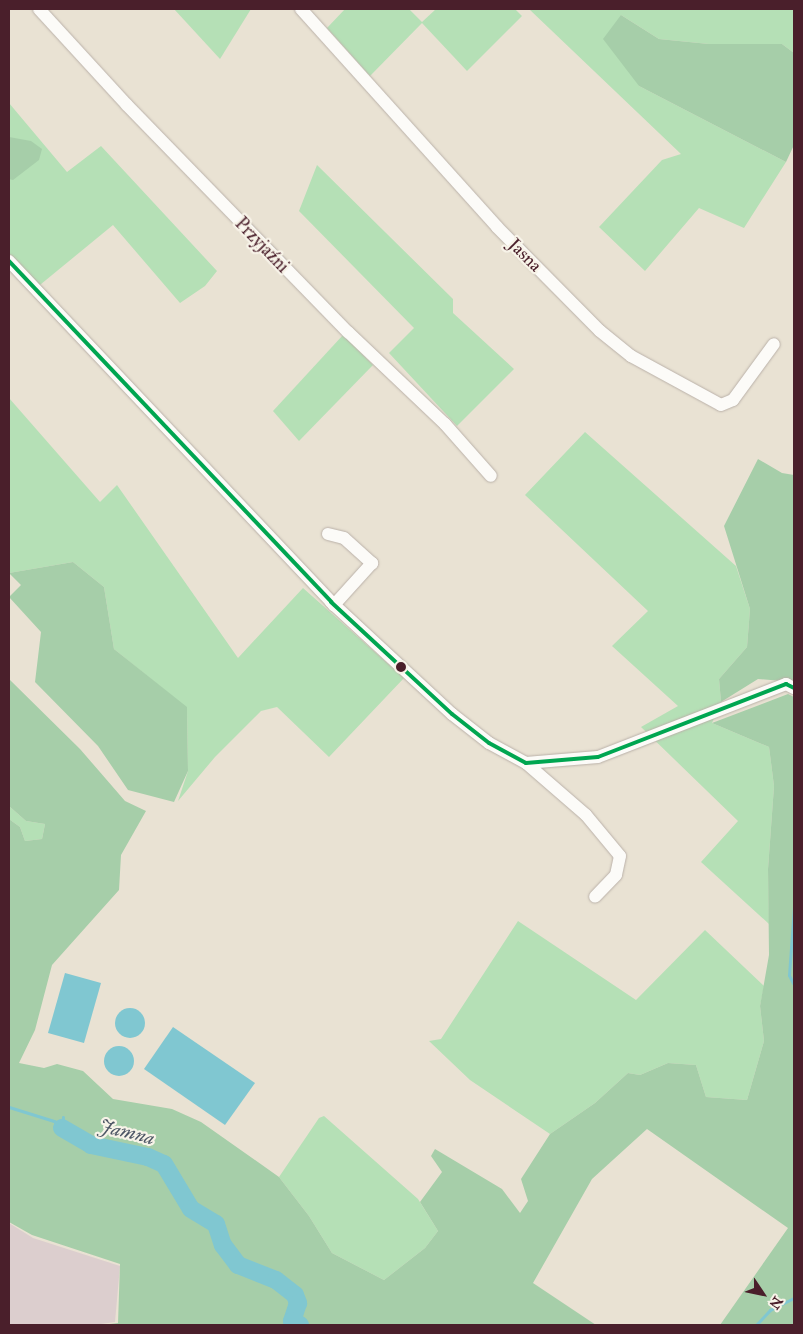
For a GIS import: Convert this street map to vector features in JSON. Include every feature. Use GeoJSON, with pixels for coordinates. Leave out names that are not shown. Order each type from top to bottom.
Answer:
{"type":"FeatureCollection","features":[{"type":"Feature","properties":{"kind":"street","name":"Przyjaźni"},"geometry":{"type":"LineString","coordinates":[[39,9],[167,147],[361,345],[445,424],[491,476]]}},
{"type":"Feature","properties":{"kind":"street","name":"Jasna"},"geometry":{"type":"LineString","coordinates":[[301,9],[497,228],[600,331],[625,352],[696,394],[720,405],[734,400],[774,344]]}},
{"type":"Feature","properties":{"kind":"street"},"geometry":{"type":"LineString","coordinates":[[9,261],[334,606],[452,714],[489,743],[526,763],[586,815],[620,856],[616,875],[595,897]]}},
{"type":"Feature","properties":{"kind":"street"},"geometry":{"type":"LineString","coordinates":[[328,534],[344,538],[372,563],[334,606]]}},
{"type":"Feature","properties":{"kind":"street"},"geometry":{"type":"LineString","coordinates":[[526,763],[598,757],[651,734],[786,684],[794,688]]}},
{"type":"Feature","properties":{"kind":"shaded area"},"geometry":{"type":"Polygon","coordinates":[[[9,1223],[33,1238],[120,1266],[115,1322],[94,1325],[9,1325],[9,1223]]]}},
{"type":"Feature","properties":{"kind":"green space"},"geometry":{"type":"Polygon","coordinates":[[[174,9],[251,9],[220,59],[174,9]]]}},
{"type":"Feature","properties":{"kind":"green space"},"geometry":{"type":"Polygon","coordinates":[[[345,9],[409,9],[422,22],[436,9],[515,9],[522,16],[467,71],[422,23],[370,76],[327,28],[345,9]]]}},
{"type":"Feature","properties":{"kind":"green space"},"geometry":{"type":"Polygon","coordinates":[[[529,9],[794,9],[794,53],[782,44],[709,44],[659,39],[621,15],[639,86],[786,162],[744,228],[699,208],[645,271],[599,227],[662,160],[681,154],[529,9]]]}},
{"type":"Feature","properties":{"kind":"green space"},"geometry":{"type":"Polygon","coordinates":[[[621,15],[659,39],[709,44],[782,44],[794,53],[794,145],[786,162],[639,86],[603,39],[621,15]]]}},
{"type":"Feature","properties":{"kind":"green space"},"geometry":{"type":"Polygon","coordinates":[[[9,103],[67,172],[101,146],[217,271],[205,286],[180,303],[113,225],[35,289],[9,261],[9,103]]]}},
{"type":"Feature","properties":{"kind":"green space"},"geometry":{"type":"Polygon","coordinates":[[[9,137],[31,141],[42,149],[39,160],[13,180],[9,179],[9,137]]]}},
{"type":"Feature","properties":{"kind":"green space"},"geometry":{"type":"Polygon","coordinates":[[[317,165],[453,299],[453,313],[514,369],[457,426],[389,353],[414,328],[299,211],[317,165]]]}},
{"type":"Feature","properties":{"kind":"green space"},"geometry":{"type":"Polygon","coordinates":[[[343,335],[373,365],[299,441],[273,411],[343,335]]]}},
{"type":"Feature","properties":{"kind":"green space"},"geometry":{"type":"Polygon","coordinates":[[[9,398],[100,502],[117,485],[238,658],[303,588],[404,678],[329,757],[277,707],[261,711],[215,757],[178,801],[188,771],[187,708],[114,649],[104,587],[73,562],[9,573],[9,398]]]}},
{"type":"Feature","properties":{"kind":"green space"},"geometry":{"type":"Polygon","coordinates":[[[585,432],[736,566],[750,609],[747,647],[719,679],[721,702],[712,723],[769,747],[774,786],[768,869],[769,924],[701,862],[738,821],[641,727],[678,706],[612,646],[648,611],[525,495],[585,432]]]}},
{"type":"Feature","properties":{"kind":"green space"},"geometry":{"type":"Polygon","coordinates":[[[758,459],[782,473],[794,475],[794,682],[758,679],[721,702],[719,679],[747,647],[750,609],[724,526],[758,459]]]}},
{"type":"Feature","properties":{"kind":"green space"},"geometry":{"type":"Polygon","coordinates":[[[73,562],[104,587],[114,649],[187,707],[188,771],[174,802],[128,790],[98,746],[35,682],[41,632],[9,597],[21,585],[9,573],[73,562]]]}},
{"type":"Feature","properties":{"kind":"green space"},"geometry":{"type":"Polygon","coordinates":[[[9,679],[80,749],[125,801],[146,811],[121,855],[119,890],[52,965],[35,1030],[19,1063],[44,1068],[57,1064],[83,1071],[113,1099],[172,1109],[201,1122],[279,1177],[309,1216],[332,1253],[384,1280],[425,1248],[438,1231],[420,1202],[442,1172],[431,1156],[435,1149],[502,1189],[520,1213],[528,1201],[521,1179],[550,1134],[595,1103],[628,1073],[640,1075],[668,1063],[696,1065],[706,1097],[747,1100],[764,1041],[760,1006],[769,955],[768,869],[774,786],[769,747],[712,723],[788,694],[794,697],[794,1325],[720,1325],[788,1228],[647,1129],[592,1179],[533,1283],[596,1325],[102,1325],[118,1323],[120,1264],[32,1235],[9,1222],[9,819],[20,827],[25,841],[42,839],[45,824],[26,821],[9,806],[9,679]]]}},
{"type":"Feature","properties":{"kind":"green space"},"geometry":{"type":"Polygon","coordinates":[[[9,806],[26,821],[45,824],[42,839],[25,841],[20,827],[9,819],[9,806]]]}},
{"type":"Feature","properties":{"kind":"green space"},"geometry":{"type":"Polygon","coordinates":[[[518,921],[636,1000],[705,930],[764,986],[760,1006],[764,1041],[747,1100],[706,1097],[696,1065],[668,1063],[640,1075],[628,1073],[595,1103],[550,1134],[470,1080],[429,1041],[441,1039],[518,921]]]}},
{"type":"Feature","properties":{"kind":"green space"},"geometry":{"type":"Polygon","coordinates":[[[324,1116],[418,1199],[438,1231],[425,1248],[384,1280],[332,1253],[309,1216],[279,1177],[319,1118],[324,1116]]]}},
{"type":"Feature","properties":{"kind":"water"},"geometry":{"type":"Polygon","coordinates":[[[65,973],[101,983],[84,1043],[48,1033],[65,973]]]}},
{"type":"Feature","properties":{"kind":"water"},"geometry":{"type":"Polygon","coordinates":[[[130,1008],[141,1012],[145,1023],[141,1034],[130,1038],[119,1034],[115,1023],[119,1012],[130,1008]]]}},
{"type":"Feature","properties":{"kind":"water"},"geometry":{"type":"Polygon","coordinates":[[[173,1027],[255,1083],[225,1125],[144,1069],[173,1027]]]}},
{"type":"Feature","properties":{"kind":"water"},"geometry":{"type":"Polygon","coordinates":[[[119,1046],[130,1050],[134,1061],[130,1072],[119,1076],[108,1072],[104,1061],[108,1050],[119,1046]]]}},
{"type":"Feature","properties":{"kind":"waterway"},"geometry":{"type":"LineString","coordinates":[[793,983],[789,975],[794,907]]}},
{"type":"Feature","properties":{"kind":"waterway","name":"Jamna"},"geometry":{"type":"LineString","coordinates":[[9,1107],[54,1121],[62,1128]]}},
{"type":"Feature","properties":{"kind":"waterway"},"geometry":{"type":"LineString","coordinates":[[62,1128],[63,1117]]}},
{"type":"Feature","properties":{"kind":"waterway","name":"Jamna"},"geometry":{"type":"LineString","coordinates":[[62,1128],[91,1145],[148,1157],[164,1164],[191,1209],[216,1224],[223,1245],[238,1265],[276,1280],[295,1295],[298,1303],[292,1321],[300,1325]]}},
{"type":"Feature","properties":{"kind":"waterway"},"geometry":{"type":"LineString","coordinates":[[756,1325],[770,1310],[794,1298]]}},
{"type":"Feature","properties":{"kind":"transit line"},"geometry":{"type":"LineString","coordinates":[[9,261],[331,602],[452,714],[489,743],[526,763],[598,757],[786,684],[794,688]]}}]}
